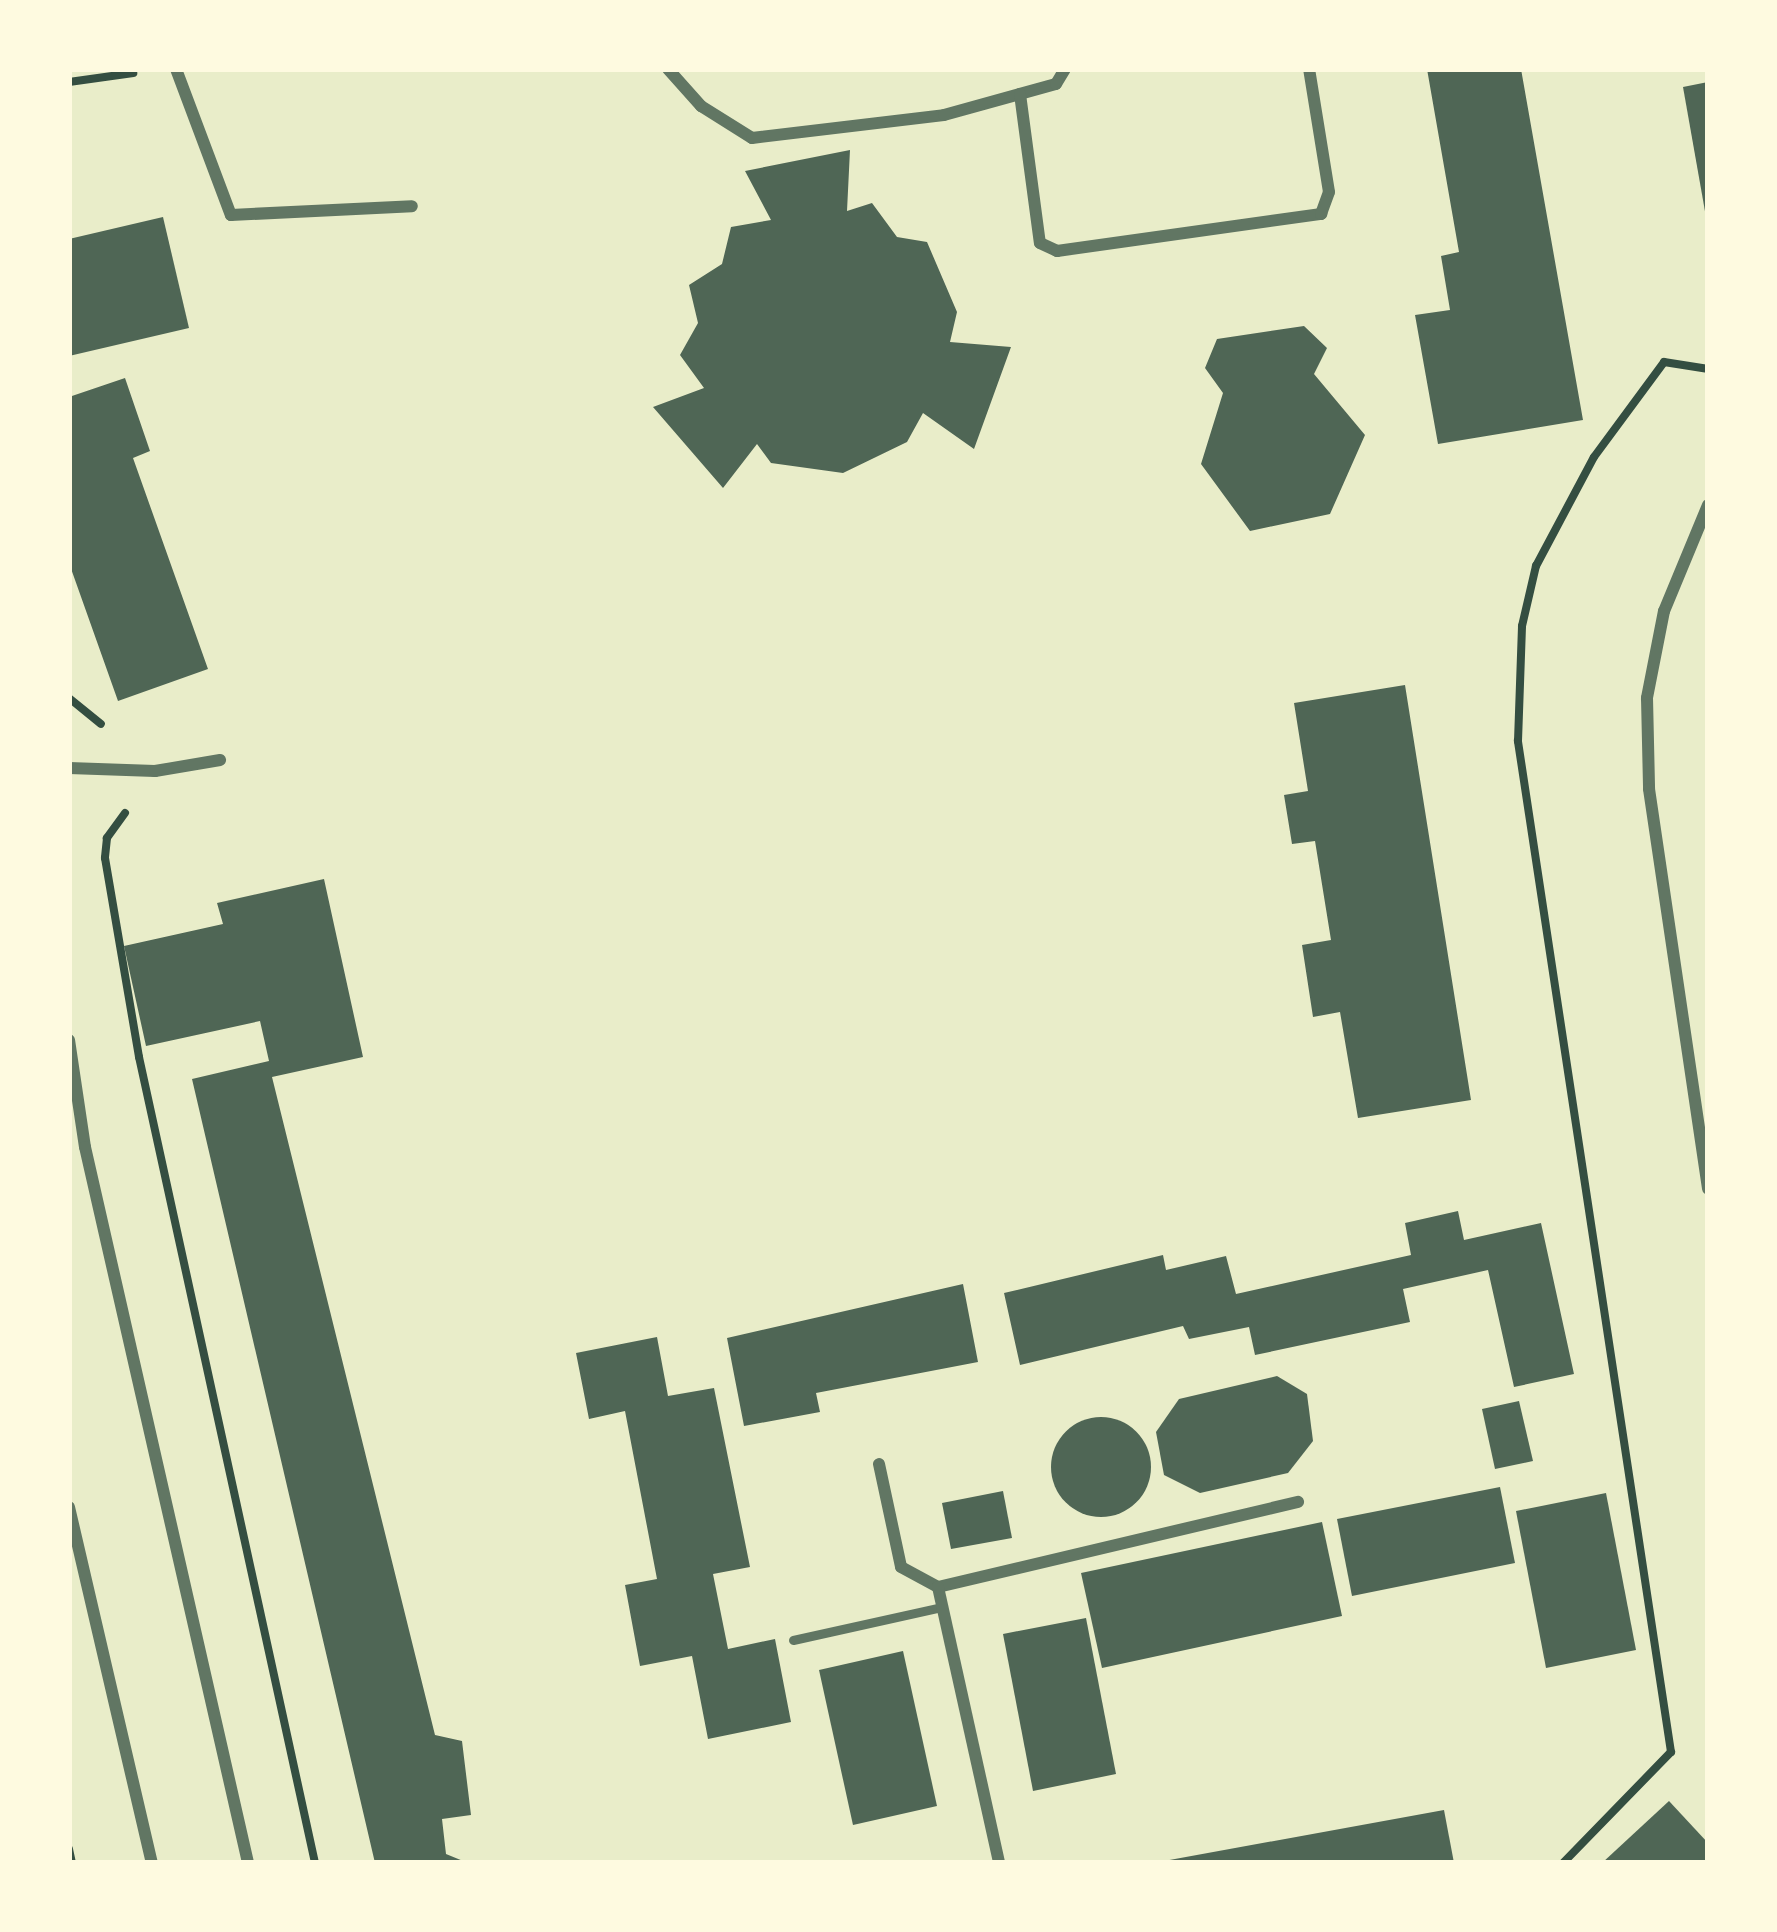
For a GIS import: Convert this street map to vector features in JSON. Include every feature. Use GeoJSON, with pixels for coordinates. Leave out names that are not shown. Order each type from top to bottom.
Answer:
{"type":"FeatureCollection","features":[{"type":"Feature","properties":{"kind":"street"},"geometry":{"type":"LineString","coordinates":[[176,69],[231,215],[412,206]]}},
{"type":"Feature","properties":{"kind":"street"},"geometry":{"type":"LineString","coordinates":[[668,69],[701,106],[752,138],[944,116],[1056,84],[1065,69]]}},
{"type":"Feature","properties":{"kind":"street"},"geometry":{"type":"LineString","coordinates":[[1019,94],[1040,243],[1057,251],[1321,214],[1330,192],[1309,69]]}},
{"type":"Feature","properties":{"kind":"street"},"geometry":{"type":"LineString","coordinates":[[1708,505],[1664,611],[1647,698],[1649,789],[1708,1189]]}},
{"type":"Feature","properties":{"kind":"street"},"geometry":{"type":"LineString","coordinates":[[69,768],[155,771],[220,760]]}},
{"type":"Feature","properties":{"kind":"street"},"geometry":{"type":"LineString","coordinates":[[69,1040],[85,1147],[248,1863]]}},
{"type":"Feature","properties":{"kind":"street"},"geometry":{"type":"LineString","coordinates":[[879,1464],[901,1567],[938,1587],[1298,1502]]}},
{"type":"Feature","properties":{"kind":"street"},"geometry":{"type":"LineString","coordinates":[[69,1508],[152,1863]]}},
{"type":"Feature","properties":{"kind":"street"},"geometry":{"type":"LineString","coordinates":[[938,1587],[998,1863]]}},
{"type":"Feature","properties":{"kind":"lane"},"geometry":{"type":"LineString","coordinates":[[793,1640],[942,1607]]}},
{"type":"Feature","properties":{"kind":"path"},"geometry":{"type":"LineString","coordinates":[[69,82],[152,70]]}},
{"type":"Feature","properties":{"kind":"path"},"geometry":{"type":"LineString","coordinates":[[1563,1863],[1671,1751],[1518,741],[1522,626],[1552,529],[1605,443],[1664,362],[1708,369]]}},
{"type":"Feature","properties":{"kind":"path"},"geometry":{"type":"LineString","coordinates":[[140,809],[120,815],[105,858],[139,1057],[315,1863]]}},
{"type":"Feature","properties":{"kind":"path"},"geometry":{"type":"LineString","coordinates":[[69,1849],[72,1863]]}},
{"type":"Feature","properties":{"kind":"building"},"geometry":{"type":"Polygon","coordinates":[[[1427,69],[1521,69],[1583,420],[1438,444],[1415,315],[1450,310],[1441,256],[1459,252],[1427,69]]]}},
{"type":"Feature","properties":{"kind":"building"},"geometry":{"type":"Polygon","coordinates":[[[1708,82],[1708,217],[1706,217],[1683,87],[1708,82]]]}},
{"type":"Feature","properties":{"kind":"building"},"geometry":{"type":"Polygon","coordinates":[[[850,150],[847,211],[872,203],[897,237],[927,242],[957,312],[950,342],[1011,347],[974,449],[923,413],[907,442],[843,473],[771,463],[757,444],[723,488],[653,407],[704,388],[680,355],[698,323],[689,285],[722,264],[731,227],[771,220],[745,171],[850,150]]]}},
{"type":"Feature","properties":{"kind":"building"},"geometry":{"type":"Polygon","coordinates":[[[163,217],[189,328],[69,356],[69,239],[163,217]]]}},
{"type":"Feature","properties":{"kind":"building"},"geometry":{"type":"Polygon","coordinates":[[[1304,326],[1327,348],[1314,374],[1365,435],[1330,514],[1250,531],[1201,464],[1223,393],[1205,368],[1217,339],[1304,326]]]}},
{"type":"Feature","properties":{"kind":"building"},"geometry":{"type":"Polygon","coordinates":[[[125,378],[150,451],[133,458],[208,669],[118,701],[69,563],[69,397],[125,378]]]}},
{"type":"Feature","properties":{"kind":"building"},"geometry":{"type":"Polygon","coordinates":[[[1405,685],[1471,1100],[1358,1118],[1340,1012],[1313,1017],[1302,945],[1331,940],[1315,841],[1292,844],[1284,795],[1308,791],[1294,703],[1405,685]]]}},
{"type":"Feature","properties":{"kind":"building"},"geometry":{"type":"Polygon","coordinates":[[[324,879],[363,1057],[272,1077],[435,1735],[462,1741],[471,1815],[442,1819],[446,1854],[468,1863],[375,1863],[192,1079],[269,1061],[260,1021],[146,1046],[124,946],[223,924],[217,903],[324,879]]]}},
{"type":"Feature","properties":{"kind":"building"},"geometry":{"type":"Polygon","coordinates":[[[1458,1211],[1464,1240],[1541,1223],[1574,1374],[1514,1387],[1488,1270],[1403,1289],[1410,1322],[1255,1355],[1249,1327],[1189,1339],[1183,1326],[1020,1365],[1004,1293],[1163,1255],[1166,1270],[1226,1256],[1236,1294],[1411,1255],[1405,1223],[1458,1211]]]}},
{"type":"Feature","properties":{"kind":"building"},"geometry":{"type":"Polygon","coordinates":[[[963,1284],[978,1362],[816,1393],[820,1412],[744,1426],[727,1338],[963,1284]]]}},
{"type":"Feature","properties":{"kind":"building"},"geometry":{"type":"Polygon","coordinates":[[[657,1337],[668,1396],[714,1388],[750,1567],[713,1574],[728,1649],[775,1639],[791,1722],[708,1739],[692,1656],[640,1666],[625,1585],[657,1579],[625,1411],[589,1419],[576,1353],[657,1337]]]}},
{"type":"Feature","properties":{"kind":"building"},"geometry":{"type":"Polygon","coordinates":[[[1277,1376],[1307,1394],[1313,1441],[1288,1473],[1200,1493],[1164,1475],[1156,1432],[1179,1399],[1277,1376]]]}},
{"type":"Feature","properties":{"kind":"building"},"geometry":{"type":"Polygon","coordinates":[[[1519,1401],[1533,1461],[1495,1469],[1482,1409],[1519,1401]]]}},
{"type":"Feature","properties":{"kind":"building"},"geometry":{"type":"Polygon","coordinates":[[[1101,1417],[1120,1421],[1136,1432],[1147,1448],[1151,1467],[1147,1486],[1136,1502],[1120,1513],[1101,1517],[1082,1513],[1066,1502],[1055,1486],[1051,1467],[1055,1448],[1066,1432],[1082,1421],[1101,1417]]]}},
{"type":"Feature","properties":{"kind":"building"},"geometry":{"type":"Polygon","coordinates":[[[1500,1487],[1515,1563],[1352,1596],[1337,1519],[1500,1487]]]}},
{"type":"Feature","properties":{"kind":"building"},"geometry":{"type":"Polygon","coordinates":[[[1003,1491],[1012,1538],[951,1549],[942,1503],[1003,1491]]]}},
{"type":"Feature","properties":{"kind":"building"},"geometry":{"type":"Polygon","coordinates":[[[1606,1493],[1636,1650],[1546,1668],[1516,1511],[1606,1493]]]}},
{"type":"Feature","properties":{"kind":"building"},"geometry":{"type":"Polygon","coordinates":[[[1322,1522],[1342,1616],[1102,1668],[1081,1573],[1322,1522]]]}},
{"type":"Feature","properties":{"kind":"building"},"geometry":{"type":"Polygon","coordinates":[[[1086,1618],[1116,1774],[1033,1791],[1003,1634],[1086,1618]]]}},
{"type":"Feature","properties":{"kind":"building"},"geometry":{"type":"Polygon","coordinates":[[[903,1651],[937,1806],[853,1825],[819,1670],[903,1651]]]}},
{"type":"Feature","properties":{"kind":"building"},"geometry":{"type":"Polygon","coordinates":[[[1669,1801],[1708,1843],[1708,1863],[1602,1863],[1669,1801]]]}},
{"type":"Feature","properties":{"kind":"building"},"geometry":{"type":"Polygon","coordinates":[[[1444,1810],[1454,1863],[1164,1863],[1164,1861],[1444,1810]]]}}]}
